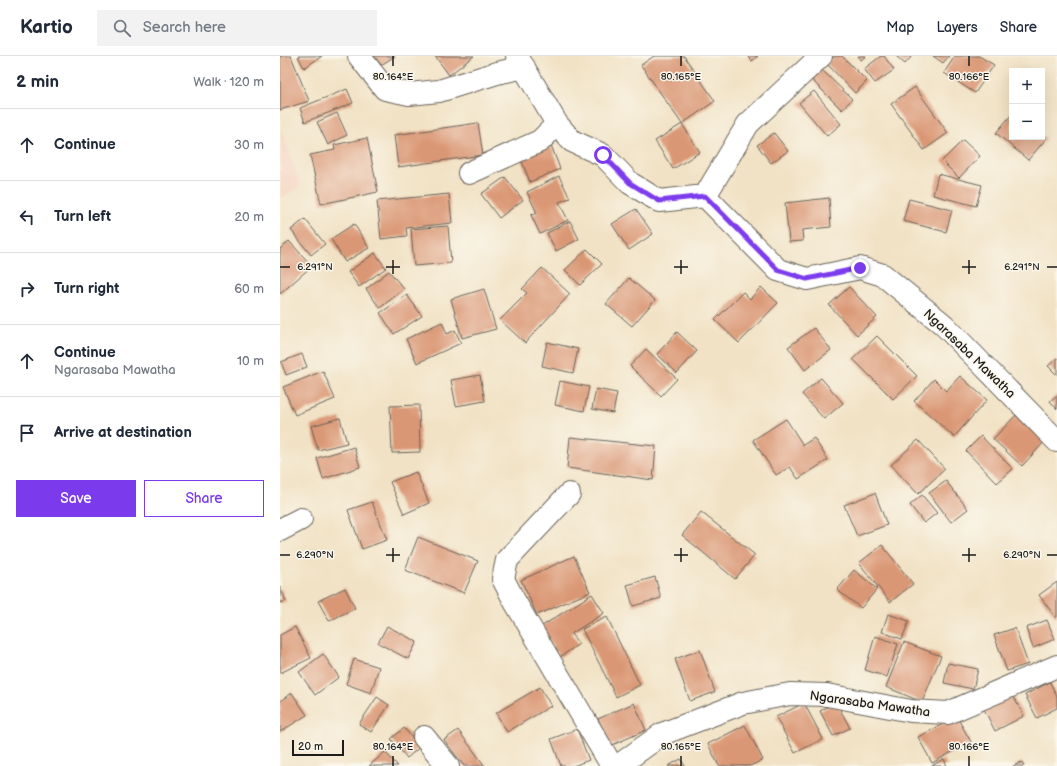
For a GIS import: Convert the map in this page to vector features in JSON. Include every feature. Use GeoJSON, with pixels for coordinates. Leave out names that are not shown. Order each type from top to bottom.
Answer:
{"type":"FeatureCollection","features":[{"type":"Feature","properties":{"kind":"street"},"geometry":{"type":"LineString","coordinates":[[360,56],[385,89],[409,94],[439,91],[497,73],[521,62],[558,124],[572,141],[603,155],[630,183],[659,201],[705,196],[748,124],[821,56]]}},
{"type":"Feature","properties":{"kind":"street"},"geometry":{"type":"LineString","coordinates":[[469,174],[540,141],[558,124]]}},
{"type":"Feature","properties":{"kind":"street","name":"Ngarasaba Mawatha"},"geometry":{"type":"LineString","coordinates":[[705,196],[778,270],[807,279],[860,268],[883,275],[944,325],[1057,441]]}},
{"type":"Feature","properties":{"kind":"street"},"geometry":{"type":"LineString","coordinates":[[569,494],[507,560],[503,579],[515,602],[612,766]]}},
{"type":"Feature","properties":{"kind":"street"},"geometry":{"type":"LineString","coordinates":[[280,530],[301,519]]}},
{"type":"Feature","properties":{"kind":"street","name":"Ngarasaba Mawatha"},"geometry":{"type":"LineString","coordinates":[[618,766],[662,734],[743,703],[790,694],[827,695],[911,711],[948,713],[1057,666]]}},
{"type":"Feature","properties":{"kind":"street"},"geometry":{"type":"LineString","coordinates":[[424,737],[448,766]]}},
{"type":"Feature","properties":{"kind":"shaded area"},"geometry":{"type":"Polygon","coordinates":[[[280,126],[301,186],[280,198],[280,126]]]}},
{"type":"Feature","properties":{"kind":"building"},"geometry":{"type":"Polygon","coordinates":[[[280,56],[291,56],[309,101],[280,110],[280,56]]]}},
{"type":"Feature","properties":{"kind":"building"},"geometry":{"type":"Polygon","coordinates":[[[298,56],[322,56],[304,68],[298,56]]]}},
{"type":"Feature","properties":{"kind":"building"},"geometry":{"type":"Polygon","coordinates":[[[374,56],[395,56],[381,65],[374,56]]]}},
{"type":"Feature","properties":{"kind":"building"},"geometry":{"type":"Polygon","coordinates":[[[435,56],[474,56],[449,75],[435,56]]]}},
{"type":"Feature","properties":{"kind":"building"},"geometry":{"type":"Polygon","coordinates":[[[654,56],[684,56],[715,101],[682,124],[641,65],[654,56]]]}},
{"type":"Feature","properties":{"kind":"building"},"geometry":{"type":"Polygon","coordinates":[[[747,56],[758,56],[752,61],[747,56]]]}},
{"type":"Feature","properties":{"kind":"building"},"geometry":{"type":"Polygon","coordinates":[[[835,56],[842,56],[867,81],[855,93],[827,64],[835,56]]]}},
{"type":"Feature","properties":{"kind":"building"},"geometry":{"type":"Polygon","coordinates":[[[858,56],[866,56],[861,60],[858,56]]]}},
{"type":"Feature","properties":{"kind":"building"},"geometry":{"type":"Polygon","coordinates":[[[881,56],[884,56],[894,70],[875,83],[864,69],[881,56]]]}},
{"type":"Feature","properties":{"kind":"building"},"geometry":{"type":"Polygon","coordinates":[[[896,56],[912,56],[905,64],[896,56]]]}},
{"type":"Feature","properties":{"kind":"building"},"geometry":{"type":"Polygon","coordinates":[[[933,56],[949,56],[943,63],[933,56]]]}},
{"type":"Feature","properties":{"kind":"building"},"geometry":{"type":"Polygon","coordinates":[[[955,56],[979,56],[994,65],[975,93],[944,73],[955,56]]]}},
{"type":"Feature","properties":{"kind":"building"},"geometry":{"type":"Polygon","coordinates":[[[820,68],[852,99],[842,110],[810,78],[820,68]]]}},
{"type":"Feature","properties":{"kind":"building"},"geometry":{"type":"Polygon","coordinates":[[[915,87],[948,133],[924,150],[891,104],[915,87]]]}},
{"type":"Feature","properties":{"kind":"building"},"geometry":{"type":"Polygon","coordinates":[[[347,89],[353,103],[305,122],[300,108],[347,89]]]}},
{"type":"Feature","properties":{"kind":"building"},"geometry":{"type":"Polygon","coordinates":[[[814,91],[841,124],[827,136],[799,103],[814,91]]]}},
{"type":"Feature","properties":{"kind":"building"},"geometry":{"type":"Polygon","coordinates":[[[337,113],[347,135],[328,145],[317,122],[337,113]]]}},
{"type":"Feature","properties":{"kind":"building"},"geometry":{"type":"Polygon","coordinates":[[[1009,118],[1009,140],[1046,139],[1028,160],[996,133],[1009,118]]]}},
{"type":"Feature","properties":{"kind":"building"},"geometry":{"type":"Polygon","coordinates":[[[478,123],[483,155],[398,167],[394,135],[478,123]]]}},
{"type":"Feature","properties":{"kind":"building"},"geometry":{"type":"Polygon","coordinates":[[[682,124],[700,152],[673,169],[655,141],[682,124]]]}},
{"type":"Feature","properties":{"kind":"building"},"geometry":{"type":"Polygon","coordinates":[[[774,133],[788,151],[771,163],[757,145],[774,133]]]}},
{"type":"Feature","properties":{"kind":"building"},"geometry":{"type":"Polygon","coordinates":[[[367,138],[378,192],[321,204],[310,155],[335,150],[334,145],[367,138]]]}},
{"type":"Feature","properties":{"kind":"building"},"geometry":{"type":"Polygon","coordinates":[[[963,140],[980,156],[959,178],[942,161],[963,140]]]}},
{"type":"Feature","properties":{"kind":"building"},"geometry":{"type":"Polygon","coordinates":[[[551,145],[560,169],[530,182],[520,157],[551,145]]]}},
{"type":"Feature","properties":{"kind":"building"},"geometry":{"type":"Polygon","coordinates":[[[938,174],[982,185],[976,206],[933,195],[938,174]]]}},
{"type":"Feature","properties":{"kind":"building"},"geometry":{"type":"Polygon","coordinates":[[[559,176],[570,198],[559,202],[568,220],[540,234],[531,215],[537,213],[527,192],[559,176]]]}},
{"type":"Feature","properties":{"kind":"building"},"geometry":{"type":"Polygon","coordinates":[[[505,177],[523,200],[499,218],[481,194],[505,177]]]}},
{"type":"Feature","properties":{"kind":"building"},"geometry":{"type":"Polygon","coordinates":[[[449,194],[452,223],[406,228],[407,236],[381,239],[377,201],[449,194]]]}},
{"type":"Feature","properties":{"kind":"building"},"geometry":{"type":"Polygon","coordinates":[[[829,198],[831,227],[802,230],[803,241],[789,242],[785,203],[829,198]]]}},
{"type":"Feature","properties":{"kind":"building"},"geometry":{"type":"Polygon","coordinates":[[[909,199],[952,210],[946,232],[903,221],[909,199]]]}},
{"type":"Feature","properties":{"kind":"building"},"geometry":{"type":"Polygon","coordinates":[[[636,209],[653,234],[629,250],[612,224],[636,209]]]}},
{"type":"Feature","properties":{"kind":"building"},"geometry":{"type":"Polygon","coordinates":[[[305,219],[325,244],[311,255],[291,230],[305,219]]]}},
{"type":"Feature","properties":{"kind":"building"},"geometry":{"type":"Polygon","coordinates":[[[570,221],[579,239],[556,251],[547,233],[570,221]]]}},
{"type":"Feature","properties":{"kind":"building"},"geometry":{"type":"Polygon","coordinates":[[[354,224],[369,248],[345,262],[331,239],[354,224]]]}},
{"type":"Feature","properties":{"kind":"building"},"geometry":{"type":"Polygon","coordinates":[[[448,226],[451,263],[414,266],[411,229],[448,226]]]}},
{"type":"Feature","properties":{"kind":"building"},"geometry":{"type":"Polygon","coordinates":[[[289,241],[312,266],[280,294],[280,249],[289,241]]]}},
{"type":"Feature","properties":{"kind":"building"},"geometry":{"type":"Polygon","coordinates":[[[587,249],[602,264],[580,285],[565,270],[587,249]]]}},
{"type":"Feature","properties":{"kind":"building"},"geometry":{"type":"Polygon","coordinates":[[[375,253],[386,268],[359,287],[348,272],[375,253]]]}},
{"type":"Feature","properties":{"kind":"building"},"geometry":{"type":"Polygon","coordinates":[[[542,268],[570,294],[525,343],[500,320],[527,293],[522,289],[542,268]]]}},
{"type":"Feature","properties":{"kind":"building"},"geometry":{"type":"Polygon","coordinates":[[[389,271],[404,289],[380,308],[366,289],[389,271]]]}},
{"type":"Feature","properties":{"kind":"building"},"geometry":{"type":"Polygon","coordinates":[[[629,278],[655,300],[632,326],[606,304],[629,278]]]}},
{"type":"Feature","properties":{"kind":"building"},"geometry":{"type":"Polygon","coordinates":[[[761,287],[778,303],[739,343],[715,320],[743,292],[750,299],[761,287]]]}},
{"type":"Feature","properties":{"kind":"building"},"geometry":{"type":"Polygon","coordinates":[[[849,287],[877,317],[857,335],[829,305],[849,287]]]}},
{"type":"Feature","properties":{"kind":"building"},"geometry":{"type":"Polygon","coordinates":[[[484,289],[496,329],[462,338],[451,299],[484,289]]]}},
{"type":"Feature","properties":{"kind":"building"},"geometry":{"type":"Polygon","coordinates":[[[407,295],[422,316],[394,334],[380,313],[407,295]]]}},
{"type":"Feature","properties":{"kind":"building"},"geometry":{"type":"Polygon","coordinates":[[[442,322],[447,334],[455,330],[461,343],[417,363],[406,339],[442,322]]]}},
{"type":"Feature","properties":{"kind":"building"},"geometry":{"type":"Polygon","coordinates":[[[814,328],[831,350],[805,370],[788,347],[814,328]]]}},
{"type":"Feature","properties":{"kind":"building"},"geometry":{"type":"Polygon","coordinates":[[[677,332],[697,351],[677,373],[657,354],[677,332]]]}},
{"type":"Feature","properties":{"kind":"building"},"geometry":{"type":"Polygon","coordinates":[[[877,336],[917,376],[893,399],[853,359],[877,336]]]}},
{"type":"Feature","properties":{"kind":"building"},"geometry":{"type":"Polygon","coordinates":[[[547,342],[578,349],[573,373],[542,366],[547,342]]]}},
{"type":"Feature","properties":{"kind":"building"},"geometry":{"type":"Polygon","coordinates":[[[646,349],[677,379],[661,396],[630,366],[646,349]]]}},
{"type":"Feature","properties":{"kind":"building"},"geometry":{"type":"Polygon","coordinates":[[[302,354],[307,367],[286,375],[281,362],[302,354]]]}},
{"type":"Feature","properties":{"kind":"building"},"geometry":{"type":"Polygon","coordinates":[[[1057,358],[1057,375],[1048,366],[1057,358]]]}},
{"type":"Feature","properties":{"kind":"building"},"geometry":{"type":"Polygon","coordinates":[[[323,371],[335,399],[295,415],[283,387],[323,371]]]}},
{"type":"Feature","properties":{"kind":"building"},"geometry":{"type":"Polygon","coordinates":[[[480,375],[485,401],[456,406],[451,380],[480,375]]]}},
{"type":"Feature","properties":{"kind":"building"},"geometry":{"type":"Polygon","coordinates":[[[960,376],[987,400],[954,437],[914,401],[934,379],[946,391],[960,376]]]}},
{"type":"Feature","properties":{"kind":"building"},"geometry":{"type":"Polygon","coordinates":[[[821,378],[843,403],[824,419],[802,394],[821,378]]]}},
{"type":"Feature","properties":{"kind":"building"},"geometry":{"type":"Polygon","coordinates":[[[560,381],[589,387],[584,411],[555,405],[560,381]]]}},
{"type":"Feature","properties":{"kind":"building"},"geometry":{"type":"Polygon","coordinates":[[[596,389],[617,393],[613,413],[592,409],[596,389]]]}},
{"type":"Feature","properties":{"kind":"building"},"geometry":{"type":"Polygon","coordinates":[[[1057,395],[1057,409],[1050,401],[1057,395]]]}},
{"type":"Feature","properties":{"kind":"building"},"geometry":{"type":"Polygon","coordinates":[[[419,405],[420,452],[392,453],[390,406],[419,405]]]}},
{"type":"Feature","properties":{"kind":"building"},"geometry":{"type":"Polygon","coordinates":[[[1018,413],[1047,439],[1022,466],[993,439],[1018,413]]]}},
{"type":"Feature","properties":{"kind":"building"},"geometry":{"type":"Polygon","coordinates":[[[340,418],[347,443],[318,450],[311,426],[340,418]]]}},
{"type":"Feature","properties":{"kind":"building"},"geometry":{"type":"Polygon","coordinates":[[[786,419],[803,445],[814,438],[828,460],[798,479],[790,467],[776,475],[753,440],[786,419]]]}},
{"type":"Feature","properties":{"kind":"building"},"geometry":{"type":"Polygon","coordinates":[[[981,436],[1013,469],[997,483],[966,451],[981,436]]]}},
{"type":"Feature","properties":{"kind":"building"},"geometry":{"type":"Polygon","coordinates":[[[570,437],[656,446],[653,480],[567,468],[570,437]]]}},
{"type":"Feature","properties":{"kind":"building"},"geometry":{"type":"Polygon","coordinates":[[[918,440],[945,469],[918,494],[891,465],[918,440]]]}},
{"type":"Feature","properties":{"kind":"building"},"geometry":{"type":"Polygon","coordinates":[[[354,447],[360,467],[323,479],[317,458],[354,447]]]}},
{"type":"Feature","properties":{"kind":"building"},"geometry":{"type":"Polygon","coordinates":[[[416,472],[429,503],[404,514],[390,482],[416,472]]]}},
{"type":"Feature","properties":{"kind":"building"},"geometry":{"type":"Polygon","coordinates":[[[946,481],[968,509],[951,522],[929,493],[946,481]]]}},
{"type":"Feature","properties":{"kind":"building"},"geometry":{"type":"Polygon","coordinates":[[[875,493],[887,525],[857,536],[844,505],[875,493]]]}},
{"type":"Feature","properties":{"kind":"building"},"geometry":{"type":"Polygon","coordinates":[[[922,495],[937,513],[924,523],[910,505],[922,495]]]}},
{"type":"Feature","properties":{"kind":"building"},"geometry":{"type":"Polygon","coordinates":[[[372,502],[387,540],[362,549],[348,510],[372,502]]]}},
{"type":"Feature","properties":{"kind":"building"},"geometry":{"type":"Polygon","coordinates":[[[701,512],[755,555],[735,579],[682,535],[701,512]]]}},
{"type":"Feature","properties":{"kind":"building"},"geometry":{"type":"Polygon","coordinates":[[[418,537],[478,561],[464,593],[405,570],[418,537]]]}},
{"type":"Feature","properties":{"kind":"building"},"geometry":{"type":"Polygon","coordinates":[[[882,545],[913,584],[890,602],[859,563],[882,545]]]}},
{"type":"Feature","properties":{"kind":"building"},"geometry":{"type":"Polygon","coordinates":[[[574,556],[590,592],[537,615],[521,580],[574,556]]]}},
{"type":"Feature","properties":{"kind":"building"},"geometry":{"type":"Polygon","coordinates":[[[854,570],[877,589],[861,608],[837,590],[854,570]]]}},
{"type":"Feature","properties":{"kind":"building"},"geometry":{"type":"Polygon","coordinates":[[[655,577],[661,598],[633,606],[627,585],[655,577]]]}},
{"type":"Feature","properties":{"kind":"building"},"geometry":{"type":"Polygon","coordinates":[[[1057,582],[1057,617],[1056,618],[1039,595],[1057,582]]]}},
{"type":"Feature","properties":{"kind":"building"},"geometry":{"type":"Polygon","coordinates":[[[280,587],[286,601],[280,603],[280,587]]]}},
{"type":"Feature","properties":{"kind":"building"},"geometry":{"type":"Polygon","coordinates":[[[345,588],[355,608],[329,621],[318,601],[345,588]]]}},
{"type":"Feature","properties":{"kind":"building"},"geometry":{"type":"Polygon","coordinates":[[[592,594],[604,613],[571,634],[579,644],[560,657],[539,628],[592,594]]]}},
{"type":"Feature","properties":{"kind":"building"},"geometry":{"type":"Polygon","coordinates":[[[888,614],[909,621],[902,639],[882,632],[888,614]]]}},
{"type":"Feature","properties":{"kind":"building"},"geometry":{"type":"Polygon","coordinates":[[[607,617],[640,685],[616,697],[582,629],[607,617]]]}},
{"type":"Feature","properties":{"kind":"building"},"geometry":{"type":"Polygon","coordinates":[[[1047,620],[1055,639],[1033,648],[1026,628],[1047,620]]]}},
{"type":"Feature","properties":{"kind":"building"},"geometry":{"type":"Polygon","coordinates":[[[387,626],[417,642],[408,659],[378,643],[387,626]]]}},
{"type":"Feature","properties":{"kind":"building"},"geometry":{"type":"Polygon","coordinates":[[[295,627],[311,658],[280,673],[280,635],[295,627]]]}},
{"type":"Feature","properties":{"kind":"building"},"geometry":{"type":"Polygon","coordinates":[[[1015,628],[1028,664],[1007,671],[994,635],[1015,628]]]}},
{"type":"Feature","properties":{"kind":"building"},"geometry":{"type":"Polygon","coordinates":[[[875,636],[898,644],[887,677],[865,670],[875,636]]]}},
{"type":"Feature","properties":{"kind":"building"},"geometry":{"type":"Polygon","coordinates":[[[904,642],[941,656],[922,702],[886,687],[904,642]]]}},
{"type":"Feature","properties":{"kind":"building"},"geometry":{"type":"Polygon","coordinates":[[[700,650],[715,692],[690,701],[675,659],[700,650]]]}},
{"type":"Feature","properties":{"kind":"building"},"geometry":{"type":"Polygon","coordinates":[[[323,654],[339,677],[315,695],[299,672],[323,654]]]}},
{"type":"Feature","properties":{"kind":"building"},"geometry":{"type":"Polygon","coordinates":[[[354,659],[379,667],[371,693],[346,684],[354,659]]]}},
{"type":"Feature","properties":{"kind":"building"},"geometry":{"type":"Polygon","coordinates":[[[948,663],[978,669],[973,689],[944,683],[948,663]]]}},
{"type":"Feature","properties":{"kind":"building"},"geometry":{"type":"Polygon","coordinates":[[[1050,682],[1057,697],[1057,708],[1037,718],[1025,695],[1050,682]]]}},
{"type":"Feature","properties":{"kind":"building"},"geometry":{"type":"Polygon","coordinates":[[[540,687],[551,706],[507,732],[496,713],[540,687]]]}},
{"type":"Feature","properties":{"kind":"building"},"geometry":{"type":"Polygon","coordinates":[[[1010,691],[1024,716],[995,731],[982,705],[1010,691]]]}},
{"type":"Feature","properties":{"kind":"building"},"geometry":{"type":"Polygon","coordinates":[[[292,693],[307,715],[280,732],[280,701],[292,693]]]}},
{"type":"Feature","properties":{"kind":"building"},"geometry":{"type":"Polygon","coordinates":[[[377,697],[389,705],[371,732],[359,724],[377,697]]]}},
{"type":"Feature","properties":{"kind":"building"},"geometry":{"type":"Polygon","coordinates":[[[836,702],[850,728],[833,736],[820,711],[836,702]]]}},
{"type":"Feature","properties":{"kind":"building"},"geometry":{"type":"Polygon","coordinates":[[[634,703],[646,730],[610,746],[598,719],[634,703]]]}},
{"type":"Feature","properties":{"kind":"building"},"geometry":{"type":"Polygon","coordinates":[[[804,703],[823,739],[795,753],[776,717],[804,703]]]}},
{"type":"Feature","properties":{"kind":"building"},"geometry":{"type":"Polygon","coordinates":[[[957,717],[971,742],[932,763],[918,737],[957,717]]]}},
{"type":"Feature","properties":{"kind":"building"},"geometry":{"type":"Polygon","coordinates":[[[745,725],[763,760],[750,766],[719,766],[708,744],[745,725]]]}},
{"type":"Feature","properties":{"kind":"building"},"geometry":{"type":"Polygon","coordinates":[[[404,728],[420,747],[407,758],[391,739],[404,728]]]}},
{"type":"Feature","properties":{"kind":"building"},"geometry":{"type":"Polygon","coordinates":[[[577,729],[589,760],[573,766],[561,766],[551,739],[577,729]]]}},
{"type":"Feature","properties":{"kind":"building"},"geometry":{"type":"Polygon","coordinates":[[[458,730],[485,766],[464,766],[444,740],[458,730]]]}},
{"type":"Feature","properties":{"kind":"building"},"geometry":{"type":"Polygon","coordinates":[[[385,752],[398,766],[369,766],[385,752]]]}},
{"type":"Feature","properties":{"kind":"building"},"geometry":{"type":"Polygon","coordinates":[[[681,759],[685,766],[668,766],[681,759]]]}},
{"type":"Feature","properties":{"kind":"building"},"geometry":{"type":"Polygon","coordinates":[[[944,759],[947,766],[931,766],[944,759]]]}},
{"type":"Feature","properties":{"kind":"building"},"geometry":{"type":"Polygon","coordinates":[[[1022,762],[1024,766],[1013,766],[1022,762]]]}},
{"type":"Feature","properties":{"kind":"route"},"geometry":{"type":"LineString","coordinates":[[603,155],[630,183],[659,201],[705,196],[778,270],[807,279],[860,268]]}}]}
